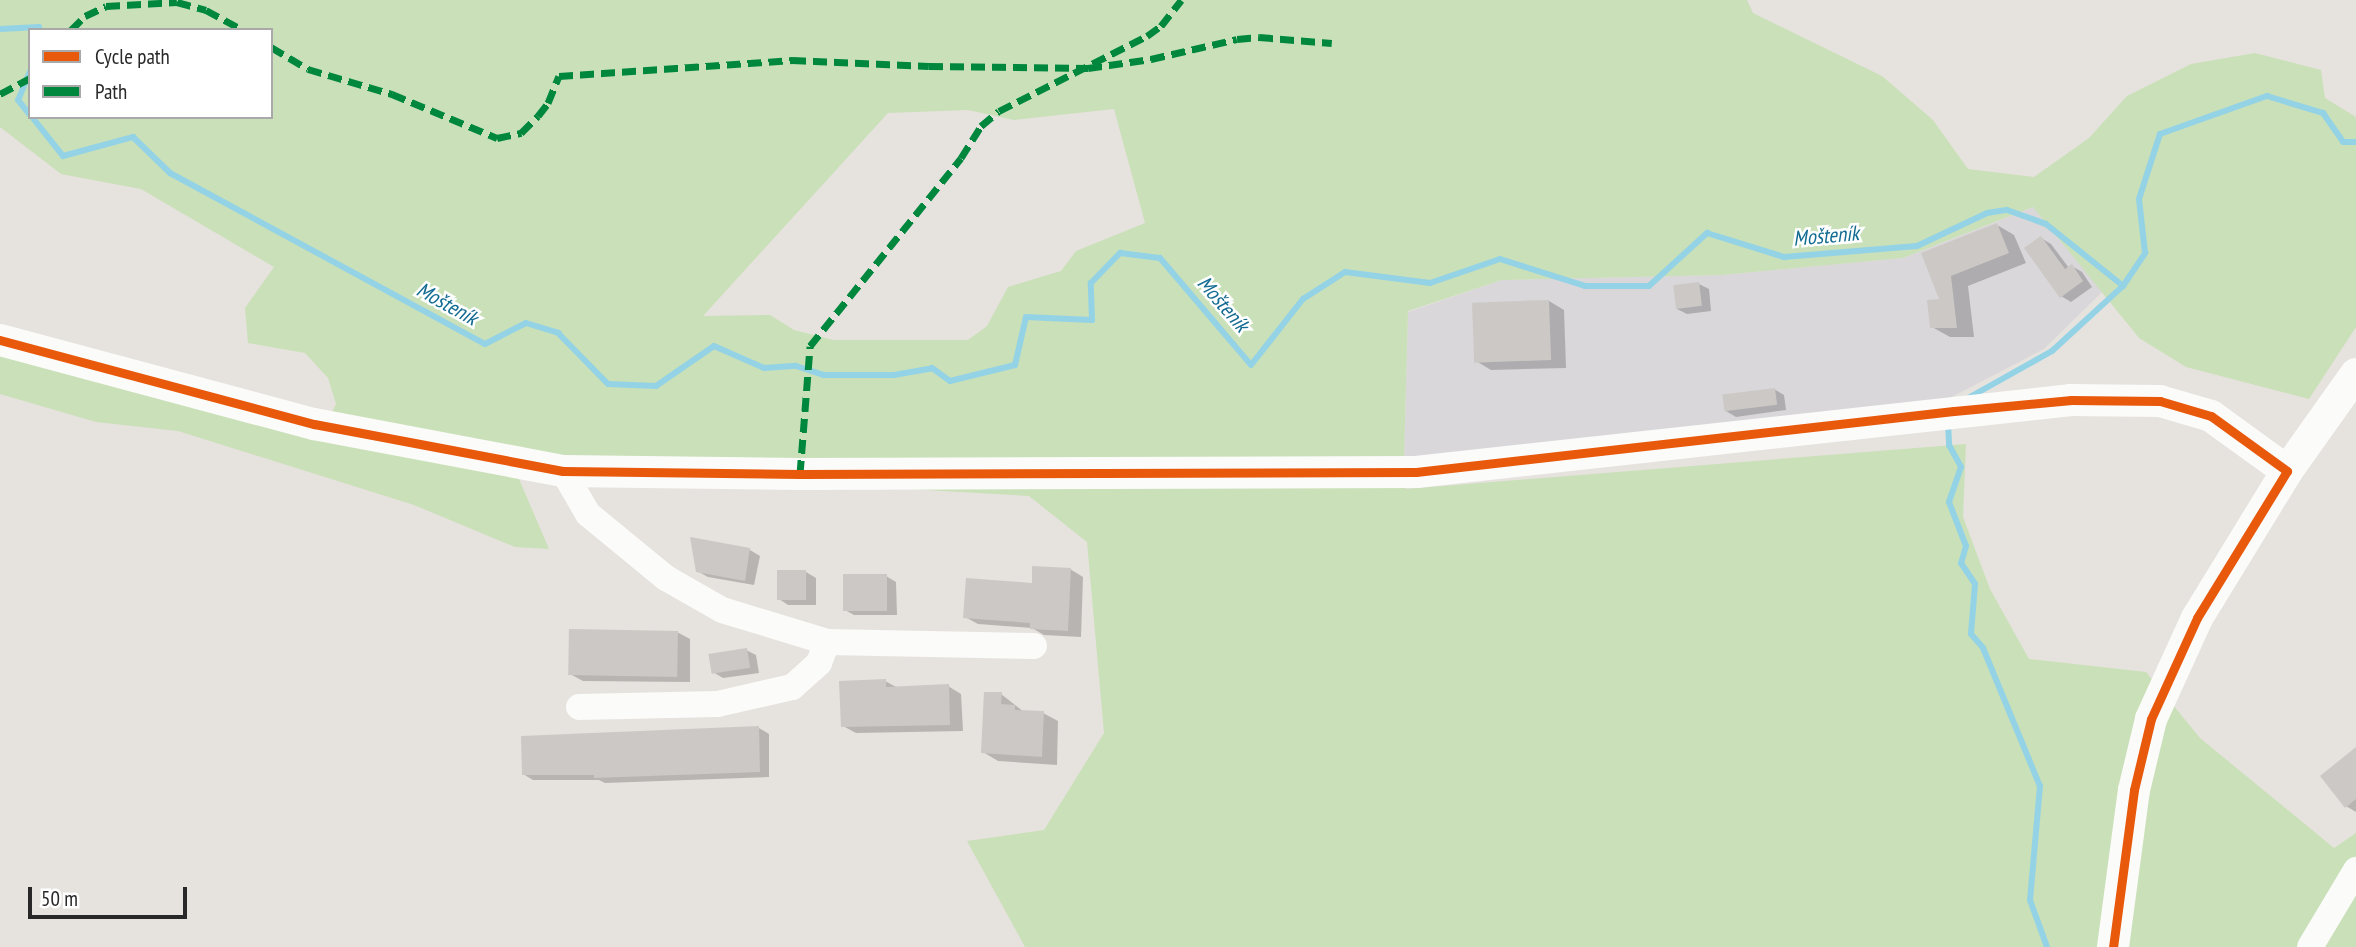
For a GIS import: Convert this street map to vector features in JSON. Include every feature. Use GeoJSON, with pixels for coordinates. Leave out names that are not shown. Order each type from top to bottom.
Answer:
{"type":"FeatureCollection","features":[{"type":"Feature","properties":{"kind":"street"},"geometry":{"type":"LineString","coordinates":[[0,340],[314,424],[563,471],[800,474],[1416,472],[2071,400],[2160,401],[2211,416],[2287,471]]}},
{"type":"Feature","properties":{"kind":"street"},"geometry":{"type":"LineString","coordinates":[[2113,947],[2134,790],[2151,719],[2197,618],[2287,471],[2356,374]]}},
{"type":"Feature","properties":{"kind":"street"},"geometry":{"type":"LineString","coordinates":[[563,471],[588,514],[666,578],[722,610],[780,630],[827,642],[1034,646]]}},
{"type":"Feature","properties":{"kind":"street"},"geometry":{"type":"LineString","coordinates":[[579,707],[717,704],[792,687],[819,663],[827,642]]}},
{"type":"Feature","properties":{"kind":"street"},"geometry":{"type":"LineString","coordinates":[[2310,947],[2356,870]]}},
{"type":"Feature","properties":{"kind":"shaded area"},"geometry":{"type":"Polygon","coordinates":[[[2034,207],[2103,291],[2044,349],[1940,403],[1404,461],[1408,312],[1502,280],[1722,275],[1903,258],[2034,207]]]}},
{"type":"Feature","properties":{"kind":"green space"},"geometry":{"type":"Polygon","coordinates":[[[0,0],[1747,0],[1753,13],[1882,76],[1933,120],[1968,169],[2034,177],[2089,138],[2127,96],[2191,64],[2255,53],[2321,70],[2325,98],[2356,117],[2356,327],[2309,399],[2186,367],[2139,338],[2033,207],[1903,258],[1722,275],[1502,280],[1408,311],[1404,461],[1406,489],[1966,444],[1963,517],[1990,589],[2029,659],[2146,672],[2200,738],[2334,848],[2356,833],[2356,947],[1025,947],[967,841],[1044,830],[1104,733],[1087,542],[1029,496],[786,482],[519,479],[549,549],[515,547],[414,505],[178,431],[96,422],[0,394],[0,352],[320,438],[336,404],[328,378],[305,353],[248,343],[245,308],[274,267],[141,189],[61,174],[0,127],[0,0]],[[1114,109],[1014,120],[968,110],[888,113],[703,316],[770,315],[794,330],[833,340],[968,340],[987,326],[1008,287],[1061,271],[1076,251],[1145,223],[1114,109]]]}},
{"type":"Feature","properties":{"kind":"building"},"geometry":{"type":"Polygon","coordinates":[[[1997,223],[2009,253],[1951,276],[1957,328],[1930,328],[1927,300],[1939,299],[1921,253],[1997,223]]]}},
{"type":"Feature","properties":{"kind":"building"},"geometry":{"type":"Polygon","coordinates":[[[2041,236],[2065,269],[2072,264],[2083,281],[2060,298],[2024,248],[2041,236]]]}},
{"type":"Feature","properties":{"kind":"building"},"geometry":{"type":"Polygon","coordinates":[[[1699,282],[1702,306],[1676,309],[1673,285],[1699,282]]]}},
{"type":"Feature","properties":{"kind":"building"},"geometry":{"type":"Polygon","coordinates":[[[1549,300],[1551,360],[1474,363],[1472,303],[1549,300]]]}},
{"type":"Feature","properties":{"kind":"building"},"geometry":{"type":"Polygon","coordinates":[[[1775,388],[1777,405],[1724,411],[1722,394],[1775,388]]]}},
{"type":"Feature","properties":{"kind":"building"},"geometry":{"type":"Polygon","coordinates":[[[690,537],[750,548],[745,581],[696,572],[690,537]]]}},
{"type":"Feature","properties":{"kind":"building"},"geometry":{"type":"Polygon","coordinates":[[[1032,566],[1071,568],[1068,631],[1030,629],[1030,623],[963,618],[966,578],[1032,583],[1032,566]]]}},
{"type":"Feature","properties":{"kind":"building"},"geometry":{"type":"Polygon","coordinates":[[[777,570],[806,570],[806,600],[777,600],[777,570]]]}},
{"type":"Feature","properties":{"kind":"building"},"geometry":{"type":"Polygon","coordinates":[[[843,574],[887,574],[887,611],[843,611],[843,574]]]}},
{"type":"Feature","properties":{"kind":"building"},"geometry":{"type":"Polygon","coordinates":[[[569,629],[678,631],[677,677],[568,675],[569,629]]]}},
{"type":"Feature","properties":{"kind":"building"},"geometry":{"type":"Polygon","coordinates":[[[747,648],[750,668],[712,674],[708,654],[747,648]]]}},
{"type":"Feature","properties":{"kind":"building"},"geometry":{"type":"Polygon","coordinates":[[[886,679],[886,687],[949,684],[950,725],[841,727],[839,681],[886,679]]]}},
{"type":"Feature","properties":{"kind":"building"},"geometry":{"type":"Polygon","coordinates":[[[984,692],[1002,692],[1001,704],[1015,705],[1015,710],[1044,711],[1042,757],[981,753],[984,692]]]}},
{"type":"Feature","properties":{"kind":"building"},"geometry":{"type":"Polygon","coordinates":[[[759,726],[760,772],[594,778],[594,775],[522,775],[521,736],[759,726]]]}},
{"type":"Feature","properties":{"kind":"building"},"geometry":{"type":"Polygon","coordinates":[[[2356,747],[2356,799],[2345,808],[2320,776],[2356,747]]]}},
{"type":"Feature","properties":{"kind":"waterway","name":"Mošteník"},"geometry":{"type":"LineString","coordinates":[[0,29],[39,28]]}},
{"type":"Feature","properties":{"kind":"waterway","name":"Mošteník"},"geometry":{"type":"LineString","coordinates":[[28,76],[18,100],[28,112]]}},
{"type":"Feature","properties":{"kind":"waterway","name":"Mošteník"},"geometry":{"type":"LineString","coordinates":[[1970,397],[2052,351],[2123,286],[2145,253],[2139,199],[2160,134],[2267,96],[2323,113],[2343,142],[2356,142]]}},
{"type":"Feature","properties":{"kind":"waterway","name":"Mošteník"},"geometry":{"type":"LineString","coordinates":[[34,119],[63,156],[133,137],[170,173],[485,344],[526,323],[558,333],[608,384],[656,386],[714,346],[764,368],[796,366],[823,375],[894,375],[932,368],[950,381],[1015,365],[1026,317],[1092,320],[1091,283],[1120,253],[1160,258],[1251,365],[1303,299],[1345,272],[1430,283],[1500,259],[1585,286],[1649,286],[1707,233],[1784,257],[1917,246],[1987,213],[2007,210],[2046,224],[2123,286]]}},
{"type":"Feature","properties":{"kind":"waterway"},"geometry":{"type":"LineString","coordinates":[[1948,423],[1949,445],[1961,467],[1949,502],[1966,546],[1961,563],[1975,584],[1971,634],[1983,648],[2040,786],[2030,900],[2047,947]]}},
{"type":"Feature","properties":{"kind":"marked path"},"geometry":{"type":"LineString","coordinates":[[800,474],[810,346],[961,158],[981,126],[999,111],[1147,36],[1161,26],[1181,0]]}},
{"type":"Feature","properties":{"kind":"marked path"},"geometry":{"type":"LineString","coordinates":[[73,28],[85,16],[106,6],[177,2],[206,10],[239,28]]}},
{"type":"Feature","properties":{"kind":"marked path"},"geometry":{"type":"LineString","coordinates":[[273,48],[308,69],[392,94],[497,138],[521,133],[548,103],[559,76],[792,60],[929,66],[1088,68],[1151,59],[1237,39],[1259,37],[1332,43]]}},
{"type":"Feature","properties":{"kind":"marked path"},"geometry":{"type":"LineString","coordinates":[[0,94],[28,79]]}},
{"type":"Feature","properties":{"kind":"cycle path"},"geometry":{"type":"LineString","coordinates":[[0,340],[314,424],[563,471],[800,474],[1416,472],[1954,411],[2071,400],[2160,401],[2211,416],[2287,471],[2197,618],[2151,719],[2134,790],[2113,947]]}}]}
